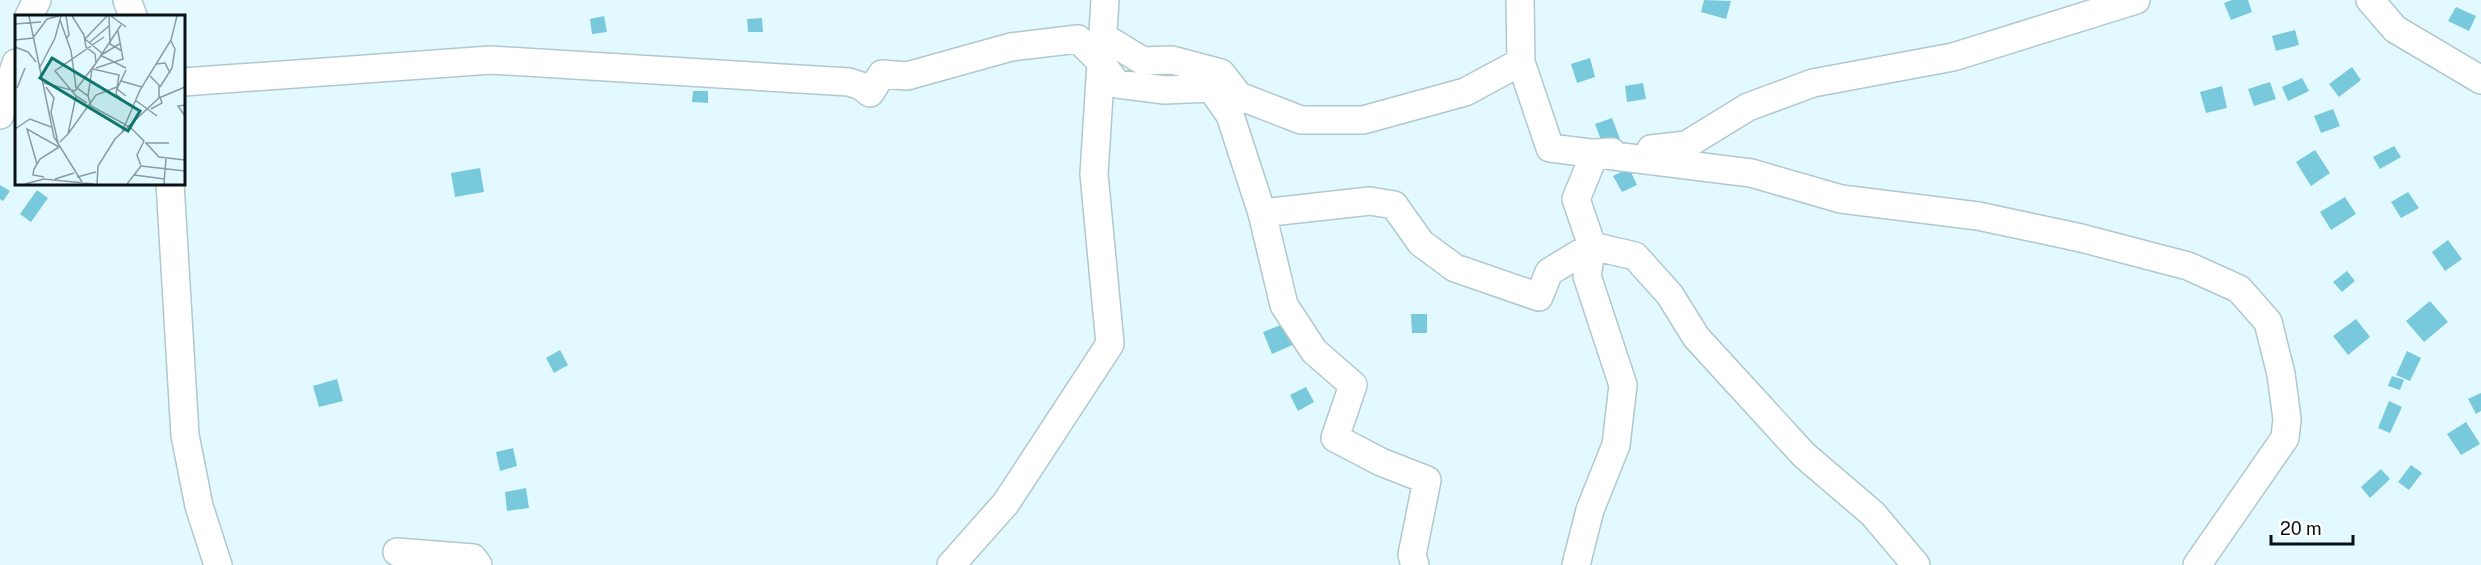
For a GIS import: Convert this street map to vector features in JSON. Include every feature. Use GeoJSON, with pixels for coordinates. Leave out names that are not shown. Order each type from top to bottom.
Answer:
{"type":"FeatureCollection","features":[{"type":"Feature","properties":{"kind":"street"},"geometry":{"type":"LineString","coordinates":[[30,15],[37,0]]}},
{"type":"Feature","properties":{"kind":"street"},"geometry":{"type":"LineString","coordinates":[[128,0],[133,15]]}},
{"type":"Feature","properties":{"kind":"street"},"geometry":{"type":"LineString","coordinates":[[951,565],[1006,503],[1110,344],[1094,174],[1100,48],[1105,0]]}},
{"type":"Feature","properties":{"kind":"street"},"geometry":{"type":"LineString","coordinates":[[1520,0],[1521,62],[1550,148],[1751,172],[1841,199],[1978,216],[2188,266],[2239,289],[2268,322],[2281,374],[2287,419],[2285,438],[2197,565]]}},
{"type":"Feature","properties":{"kind":"street"},"geometry":{"type":"LineString","coordinates":[[1595,153],[1686,146],[1748,107],[1813,83],[1953,57],[2136,0]]}},
{"type":"Feature","properties":{"kind":"street"},"geometry":{"type":"LineString","coordinates":[[2370,0],[2395,29],[2481,80]]}},
{"type":"Feature","properties":{"kind":"street"},"geometry":{"type":"LineString","coordinates":[[184,82],[491,60],[849,82],[861,86],[870,93],[882,74],[907,76],[1011,47],[1078,39],[1143,61],[1172,60],[1221,74],[1239,96],[1301,120],[1363,120],[1465,92],[1521,62]]}},
{"type":"Feature","properties":{"kind":"street"},"geometry":{"type":"LineString","coordinates":[[1100,48],[1117,84],[1165,90],[1211,88],[1230,115],[1262,213],[1284,305],[1314,351],[1353,385],[1335,438],[1381,462],[1426,480],[1412,555],[1415,565]]}},
{"type":"Feature","properties":{"kind":"street"},"geometry":{"type":"LineString","coordinates":[[0,115],[15,67]]}},
{"type":"Feature","properties":{"kind":"street"},"geometry":{"type":"LineString","coordinates":[[1576,565],[1590,510],[1616,445],[1623,385],[1587,276],[1592,246],[1576,199],[1595,153]]}},
{"type":"Feature","properties":{"kind":"street"},"geometry":{"type":"LineString","coordinates":[[170,184],[185,435],[199,506],[218,565]]}},
{"type":"Feature","properties":{"kind":"street"},"geometry":{"type":"LineString","coordinates":[[1262,213],[1370,201],[1394,205],[1420,243],[1455,268],[1539,297],[1549,272],[1592,246],[1635,256],[1670,295],[1696,337],[1804,455],[1873,514],[1916,565]]}},
{"type":"Feature","properties":{"kind":"street"},"geometry":{"type":"LineString","coordinates":[[397,552],[473,558],[478,565]]}},
{"type":"Feature","properties":{"kind":"building"},"geometry":{"type":"Polygon","coordinates":[[[1704,0],[1731,1],[1726,19],[1701,12],[1704,0]]]}},
{"type":"Feature","properties":{"kind":"building"},"geometry":{"type":"Polygon","coordinates":[[[2232,0],[2248,0],[2252,12],[2231,20],[2224,3],[2232,0]]]}},
{"type":"Feature","properties":{"kind":"building"},"geometry":{"type":"Polygon","coordinates":[[[2456,7],[2476,16],[2469,31],[2448,21],[2456,7]]]}},
{"type":"Feature","properties":{"kind":"building"},"geometry":{"type":"Polygon","coordinates":[[[604,16],[607,32],[592,34],[590,19],[604,16]]]}},
{"type":"Feature","properties":{"kind":"building"},"geometry":{"type":"Polygon","coordinates":[[[762,18],[763,32],[748,32],[747,19],[762,18]]]}},
{"type":"Feature","properties":{"kind":"building"},"geometry":{"type":"Polygon","coordinates":[[[2295,30],[2299,45],[2276,51],[2272,36],[2295,30]]]}},
{"type":"Feature","properties":{"kind":"building"},"geometry":{"type":"Polygon","coordinates":[[[1590,58],[1595,77],[1577,83],[1571,64],[1590,58]]]}},
{"type":"Feature","properties":{"kind":"building"},"geometry":{"type":"Polygon","coordinates":[[[2352,67],[2361,80],[2339,97],[2329,84],[2352,67]]]}},
{"type":"Feature","properties":{"kind":"building"},"geometry":{"type":"Polygon","coordinates":[[[2302,78],[2309,91],[2288,101],[2282,87],[2302,78]]]}},
{"type":"Feature","properties":{"kind":"building"},"geometry":{"type":"Polygon","coordinates":[[[2270,82],[2276,99],[2254,106],[2248,89],[2270,82]]]}},
{"type":"Feature","properties":{"kind":"building"},"geometry":{"type":"Polygon","coordinates":[[[1643,83],[1646,99],[1627,102],[1625,86],[1643,83]]]}},
{"type":"Feature","properties":{"kind":"building"},"geometry":{"type":"Polygon","coordinates":[[[2222,86],[2227,108],[2206,113],[2200,92],[2222,86]]]}},
{"type":"Feature","properties":{"kind":"building"},"geometry":{"type":"Polygon","coordinates":[[[693,91],[708,91],[708,103],[692,102],[693,91]]]}},
{"type":"Feature","properties":{"kind":"building"},"geometry":{"type":"Polygon","coordinates":[[[2333,109],[2340,126],[2321,133],[2314,116],[2333,109]]]}},
{"type":"Feature","properties":{"kind":"building"},"geometry":{"type":"Polygon","coordinates":[[[1612,118],[1620,139],[1603,145],[1595,124],[1612,118]]]}},
{"type":"Feature","properties":{"kind":"building"},"geometry":{"type":"Polygon","coordinates":[[[2394,146],[2401,157],[2380,169],[2373,157],[2394,146]]]}},
{"type":"Feature","properties":{"kind":"building"},"geometry":{"type":"Polygon","coordinates":[[[2315,150],[2330,173],[2311,186],[2296,162],[2315,150]]]}},
{"type":"Feature","properties":{"kind":"building"},"geometry":{"type":"Polygon","coordinates":[[[480,168],[484,192],[455,197],[451,173],[480,168]]]}},
{"type":"Feature","properties":{"kind":"building"},"geometry":{"type":"Polygon","coordinates":[[[1629,168],[1637,185],[1622,192],[1613,176],[1629,168]]]}},
{"type":"Feature","properties":{"kind":"building"},"geometry":{"type":"Polygon","coordinates":[[[0,185],[10,191],[3,201],[0,199],[0,185]]]}},
{"type":"Feature","properties":{"kind":"building"},"geometry":{"type":"Polygon","coordinates":[[[37,190],[48,198],[31,222],[20,214],[37,190]]]}},
{"type":"Feature","properties":{"kind":"building"},"geometry":{"type":"Polygon","coordinates":[[[2408,192],[2419,208],[2401,218],[2391,202],[2408,192]]]}},
{"type":"Feature","properties":{"kind":"building"},"geometry":{"type":"Polygon","coordinates":[[[2345,197],[2356,214],[2331,230],[2320,212],[2345,197]]]}},
{"type":"Feature","properties":{"kind":"building"},"geometry":{"type":"Polygon","coordinates":[[[2448,240],[2462,259],[2445,271],[2432,252],[2448,240]]]}},
{"type":"Feature","properties":{"kind":"building"},"geometry":{"type":"Polygon","coordinates":[[[2347,271],[2355,281],[2342,292],[2333,282],[2347,271]]]}},
{"type":"Feature","properties":{"kind":"building"},"geometry":{"type":"Polygon","coordinates":[[[2430,301],[2448,322],[2424,342],[2406,321],[2430,301]]]}},
{"type":"Feature","properties":{"kind":"building"},"geometry":{"type":"Polygon","coordinates":[[[1411,314],[1427,314],[1427,333],[1412,333],[1411,314]]]}},
{"type":"Feature","properties":{"kind":"building"},"geometry":{"type":"Polygon","coordinates":[[[2356,319],[2370,337],[2348,355],[2333,336],[2356,319]]]}},
{"type":"Feature","properties":{"kind":"building"},"geometry":{"type":"Polygon","coordinates":[[[1291,321],[1299,342],[1272,354],[1263,332],[1291,321]]]}},
{"type":"Feature","properties":{"kind":"building"},"geometry":{"type":"Polygon","coordinates":[[[560,350],[568,365],[554,373],[546,358],[560,350]]]}},
{"type":"Feature","properties":{"kind":"building"},"geometry":{"type":"Polygon","coordinates":[[[2407,351],[2421,358],[2410,381],[2396,375],[2407,351]]]}},
{"type":"Feature","properties":{"kind":"building"},"geometry":{"type":"Polygon","coordinates":[[[2392,376],[2404,380],[2400,390],[2388,386],[2392,376]]]}},
{"type":"Feature","properties":{"kind":"building"},"geometry":{"type":"Polygon","coordinates":[[[337,379],[343,401],[319,407],[313,386],[337,379]]]}},
{"type":"Feature","properties":{"kind":"building"},"geometry":{"type":"Polygon","coordinates":[[[1306,387],[1314,402],[1298,411],[1290,395],[1306,387]]]}},
{"type":"Feature","properties":{"kind":"building"},"geometry":{"type":"Polygon","coordinates":[[[2481,393],[2481,411],[2476,414],[2468,399],[2481,393]]]}},
{"type":"Feature","properties":{"kind":"building"},"geometry":{"type":"Polygon","coordinates":[[[2389,401],[2402,407],[2390,433],[2378,428],[2389,401]]]}},
{"type":"Feature","properties":{"kind":"building"},"geometry":{"type":"Polygon","coordinates":[[[2466,422],[2480,444],[2461,455],[2447,434],[2466,422]]]}},
{"type":"Feature","properties":{"kind":"building"},"geometry":{"type":"Polygon","coordinates":[[[513,448],[517,466],[500,471],[496,452],[513,448]]]}},
{"type":"Feature","properties":{"kind":"building"},"geometry":{"type":"Polygon","coordinates":[[[2411,465],[2422,473],[2409,490],[2398,482],[2411,465]]]}},
{"type":"Feature","properties":{"kind":"building"},"geometry":{"type":"Polygon","coordinates":[[[2381,469],[2390,479],[2370,498],[2361,487],[2381,469]]]}},
{"type":"Feature","properties":{"kind":"building"},"geometry":{"type":"Polygon","coordinates":[[[526,488],[529,508],[507,511],[505,492],[526,488]]]}}]}
